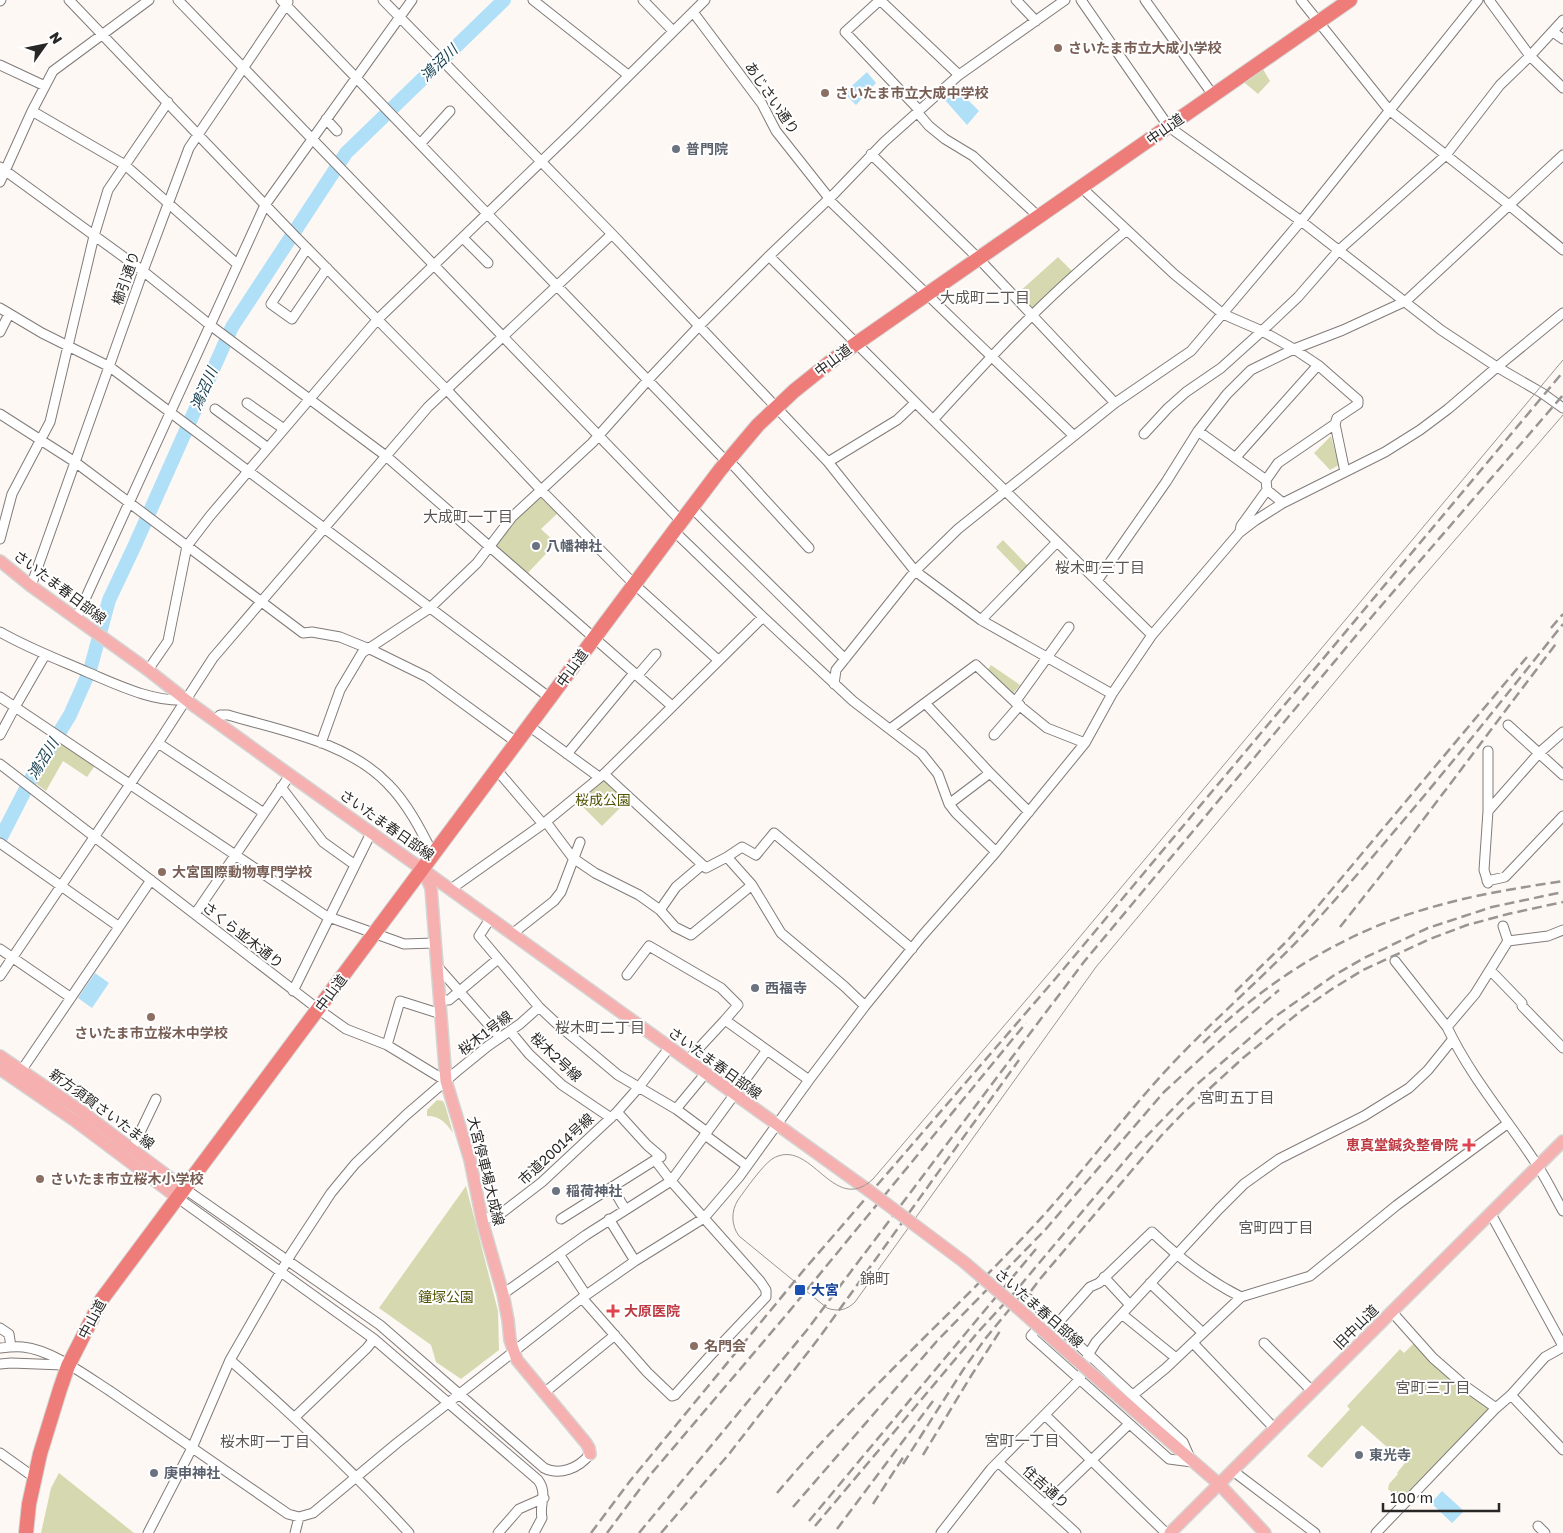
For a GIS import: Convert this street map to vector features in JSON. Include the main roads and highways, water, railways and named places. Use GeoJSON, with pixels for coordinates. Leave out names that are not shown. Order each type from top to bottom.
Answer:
{"type":"FeatureCollection","features":[{"type":"Feature","properties":{"kind":"highway","name":"中山道"},"geometry":{"type":"LineString","coordinates":[[26,1533],[40,1454],[68,1366],[102,1299],[727,460],[776,407],[811,376],[1350,0]]}},
{"type":"Feature","properties":{"kind":"main road","name":"さいたま春日部線"},"geometry":{"type":"LineString","coordinates":[[0,561],[186,700],[868,1190],[964,1262],[1219,1484],[1265,1533]]}},
{"type":"Feature","properties":{"kind":"main road","name":"大宮停車場大成線"},"geometry":{"type":"LineString","coordinates":[[422,869],[431,888],[446,1080],[470,1160],[482,1219],[508,1320],[510,1340],[516,1356],[586,1443],[590,1454]]}},
{"type":"Feature","properties":{"kind":"main road","name":"新方須賀さいたま線"},"geometry":{"type":"LineString","coordinates":[[0,1056],[18,1075],[81,1125],[181,1194]]}},
{"type":"Feature","properties":{"kind":"main road","name":"新方須賀さいたま線"},"geometry":{"type":"LineString","coordinates":[[0,1070],[18,1075],[81,1110],[132,1149],[181,1194]]}},
{"type":"Feature","properties":{"kind":"main road","name":"旧中山道"},"geometry":{"type":"LineString","coordinates":[[1170,1533],[1563,1141]]}},
{"type":"Feature","properties":{"kind":"water"},"geometry":{"type":"Polygon","coordinates":[[[867,72],[876,83],[856,105],[844,93],[867,72]]]}},
{"type":"Feature","properties":{"kind":"water"},"geometry":{"type":"Polygon","coordinates":[[[956,88],[979,111],[967,125],[944,99],[956,88]]]}},
{"type":"Feature","properties":{"kind":"water"},"geometry":{"type":"Polygon","coordinates":[[[95,973],[109,983],[92,1008],[78,998],[95,973]]]}},
{"type":"Feature","properties":{"kind":"water"},"geometry":{"type":"Polygon","coordinates":[[[1442,1491],[1464,1511],[1452,1523],[1431,1503],[1442,1491]]]}},
{"type":"Feature","properties":{"kind":"waterway","name":"鴻沼川"},"geometry":{"type":"LineString","coordinates":[[0,839],[33,775],[70,715],[90,670],[109,600],[232,327],[346,153],[504,0]]}},
{"type":"Feature","properties":{"kind":"tram line"},"geometry":{"type":"LineString","coordinates":[[1563,360],[1068,951],[873,1179],[859,1188],[846,1189],[834,1183],[799,1157],[786,1155],[772,1159],[754,1178],[736,1204],[733,1213],[733,1223],[739,1236],[827,1308],[842,1310],[855,1302],[1096,967],[1416,585],[1563,415]]}},
{"type":"Feature","properties":{"kind":"railway"},"geometry":{"type":"LineString","coordinates":[[591,1533],[630,1481],[803,1271],[1056,978],[1563,372]]}},
{"type":"Feature","properties":{"kind":"railway"},"geometry":{"type":"LineString","coordinates":[[639,1533],[807,1330],[1083,963],[1375,613],[1563,395]]}},
{"type":"Feature","properties":{"kind":"railway"},"geometry":{"type":"LineString","coordinates":[[1551,628],[1563,614]]}},
{"type":"Feature","properties":{"kind":"railway"},"geometry":{"type":"LineString","coordinates":[[777,1493],[869,1392],[1030,1230],[1172,1064],[1308,930],[1387,840],[1563,624]]}},
{"type":"Feature","properties":{"kind":"railway"},"geometry":{"type":"LineString","coordinates":[[1340,927],[1558,641]]}},
{"type":"Feature","properties":{"kind":"railway"},"geometry":{"type":"LineString","coordinates":[[1235,992],[1287,941],[1318,906],[1527,657]]}},
{"type":"Feature","properties":{"kind":"railway"},"geometry":{"type":"LineString","coordinates":[[1203,1043],[1227,1020],[1280,979],[1308,961],[1367,930],[1397,918],[1446,903],[1496,892],[1563,881]]}},
{"type":"Feature","properties":{"kind":"railway"},"geometry":{"type":"LineString","coordinates":[[815,1526],[1139,1144],[1195,1086],[1273,1018],[1333,976],[1364,958],[1428,928],[1492,907],[1563,892]]}},
{"type":"Feature","properties":{"kind":"railway"},"geometry":{"type":"LineString","coordinates":[[1022,1303],[1040,1279],[1161,1136],[1183,1113],[1243,1058],[1302,1010],[1363,970],[1430,939],[1467,925],[1563,902]]}},
{"type":"Feature","properties":{"kind":"railway"},"geometry":{"type":"LineString","coordinates":[[793,1507],[937,1341],[1045,1230],[1164,1092],[1279,990]]}},
{"type":"Feature","properties":{"kind":"railway"},"geometry":{"type":"LineString","coordinates":[[607,1533],[651,1474],[787,1314],[1026,1023]]}},
{"type":"Feature","properties":{"kind":"railway"},"geometry":{"type":"LineString","coordinates":[[661,1533],[729,1454],[819,1338],[1019,1060]]}},
{"type":"Feature","properties":{"kind":"railway"},"geometry":{"type":"LineString","coordinates":[[809,1521],[1036,1249]]}},
{"type":"Feature","properties":{"kind":"railway"},"geometry":{"type":"LineString","coordinates":[[903,1464],[963,1370],[985,1339],[1023,1293]]}},
{"type":"Feature","properties":{"kind":"railway"},"geometry":{"type":"LineString","coordinates":[[923,1455],[1000,1331]]}},
{"type":"Feature","properties":{"kind":"railway"},"geometry":{"type":"LineString","coordinates":[[837,1529],[933,1401]]}},
{"type":"Feature","properties":{"kind":"railway"},"geometry":{"type":"LineString","coordinates":[[873,1504],[904,1456]]}},
{"type":"Feature","properties":{"kind":"place","name":"さいたま市立大成小学校"},"geometry":{"type":"Point","coordinates":[1058,48]}},
{"type":"Feature","properties":{"kind":"place","name":"さいたま市立大成中学校"},"geometry":{"type":"Point","coordinates":[825,93]}},
{"type":"Feature","properties":{"kind":"place","name":"普門院"},"geometry":{"type":"Point","coordinates":[676,149]}},
{"type":"Feature","properties":{"kind":"place","name":"八幡神社"},"geometry":{"type":"Point","coordinates":[536,546]}},
{"type":"Feature","properties":{"kind":"place","name":"大宮国際動物専門学校"},"geometry":{"type":"Point","coordinates":[162,872]}},
{"type":"Feature","properties":{"kind":"place","name":"西福寺"},"geometry":{"type":"Point","coordinates":[755,988]}},
{"type":"Feature","properties":{"kind":"place","name":"さいたま市立桜木中学校"},"geometry":{"type":"Point","coordinates":[151,1017]}},
{"type":"Feature","properties":{"kind":"place","name":"恵真堂鍼灸整骨院"},"geometry":{"type":"Point","coordinates":[1469,1145]}},
{"type":"Feature","properties":{"kind":"place","name":"さいたま市立桜木小学校"},"geometry":{"type":"Point","coordinates":[40,1179]}},
{"type":"Feature","properties":{"kind":"place","name":"稲荷神社"},"geometry":{"type":"Point","coordinates":[556,1191]}},
{"type":"Feature","properties":{"kind":"place","name":"大宮"},"geometry":{"type":"Point","coordinates":[800,1290]}},
{"type":"Feature","properties":{"kind":"place","name":"大原医院"},"geometry":{"type":"Point","coordinates":[613,1311]}},
{"type":"Feature","properties":{"kind":"place","name":"名門会"},"geometry":{"type":"Point","coordinates":[694,1346]}},
{"type":"Feature","properties":{"kind":"place","name":"東光寺"},"geometry":{"type":"Point","coordinates":[1359,1455]}},
{"type":"Feature","properties":{"kind":"place","name":"庚申神社"},"geometry":{"type":"Point","coordinates":[154,1473]}},
{"type":"Feature","properties":{"kind":"district","name":"大成町二丁目"},"geometry":{"type":"Point","coordinates":[985,298]}},
{"type":"Feature","properties":{"kind":"district","name":"大成町一丁目"},"geometry":{"type":"Point","coordinates":[468,517]}},
{"type":"Feature","properties":{"kind":"district","name":"桜木町三丁目"},"geometry":{"type":"Point","coordinates":[1100,568]}},
{"type":"Feature","properties":{"kind":"district","name":"桜木町二丁目"},"geometry":{"type":"Point","coordinates":[600,1028]}},
{"type":"Feature","properties":{"kind":"district","name":"宮町五丁目"},"geometry":{"type":"Point","coordinates":[1237,1098]}},
{"type":"Feature","properties":{"kind":"district","name":"宮町四丁目"},"geometry":{"type":"Point","coordinates":[1276,1228]}},
{"type":"Feature","properties":{"kind":"district","name":"錦町"},"geometry":{"type":"Point","coordinates":[875,1279]}},
{"type":"Feature","properties":{"kind":"district","name":"宮町三丁目"},"geometry":{"type":"Point","coordinates":[1433,1388]}},
{"type":"Feature","properties":{"kind":"district","name":"宮町一丁目"},"geometry":{"type":"Point","coordinates":[1022,1441]}},
{"type":"Feature","properties":{"kind":"district","name":"桜木町一丁目"},"geometry":{"type":"Point","coordinates":[265,1442]}},
{"type":"Feature","properties":{"kind":"park label","name":"桜成公園"},"geometry":{"type":"Point","coordinates":[603,800]}},
{"type":"Feature","properties":{"kind":"park label","name":"鐘塚公園"},"geometry":{"type":"Point","coordinates":[446,1297]}}]}
